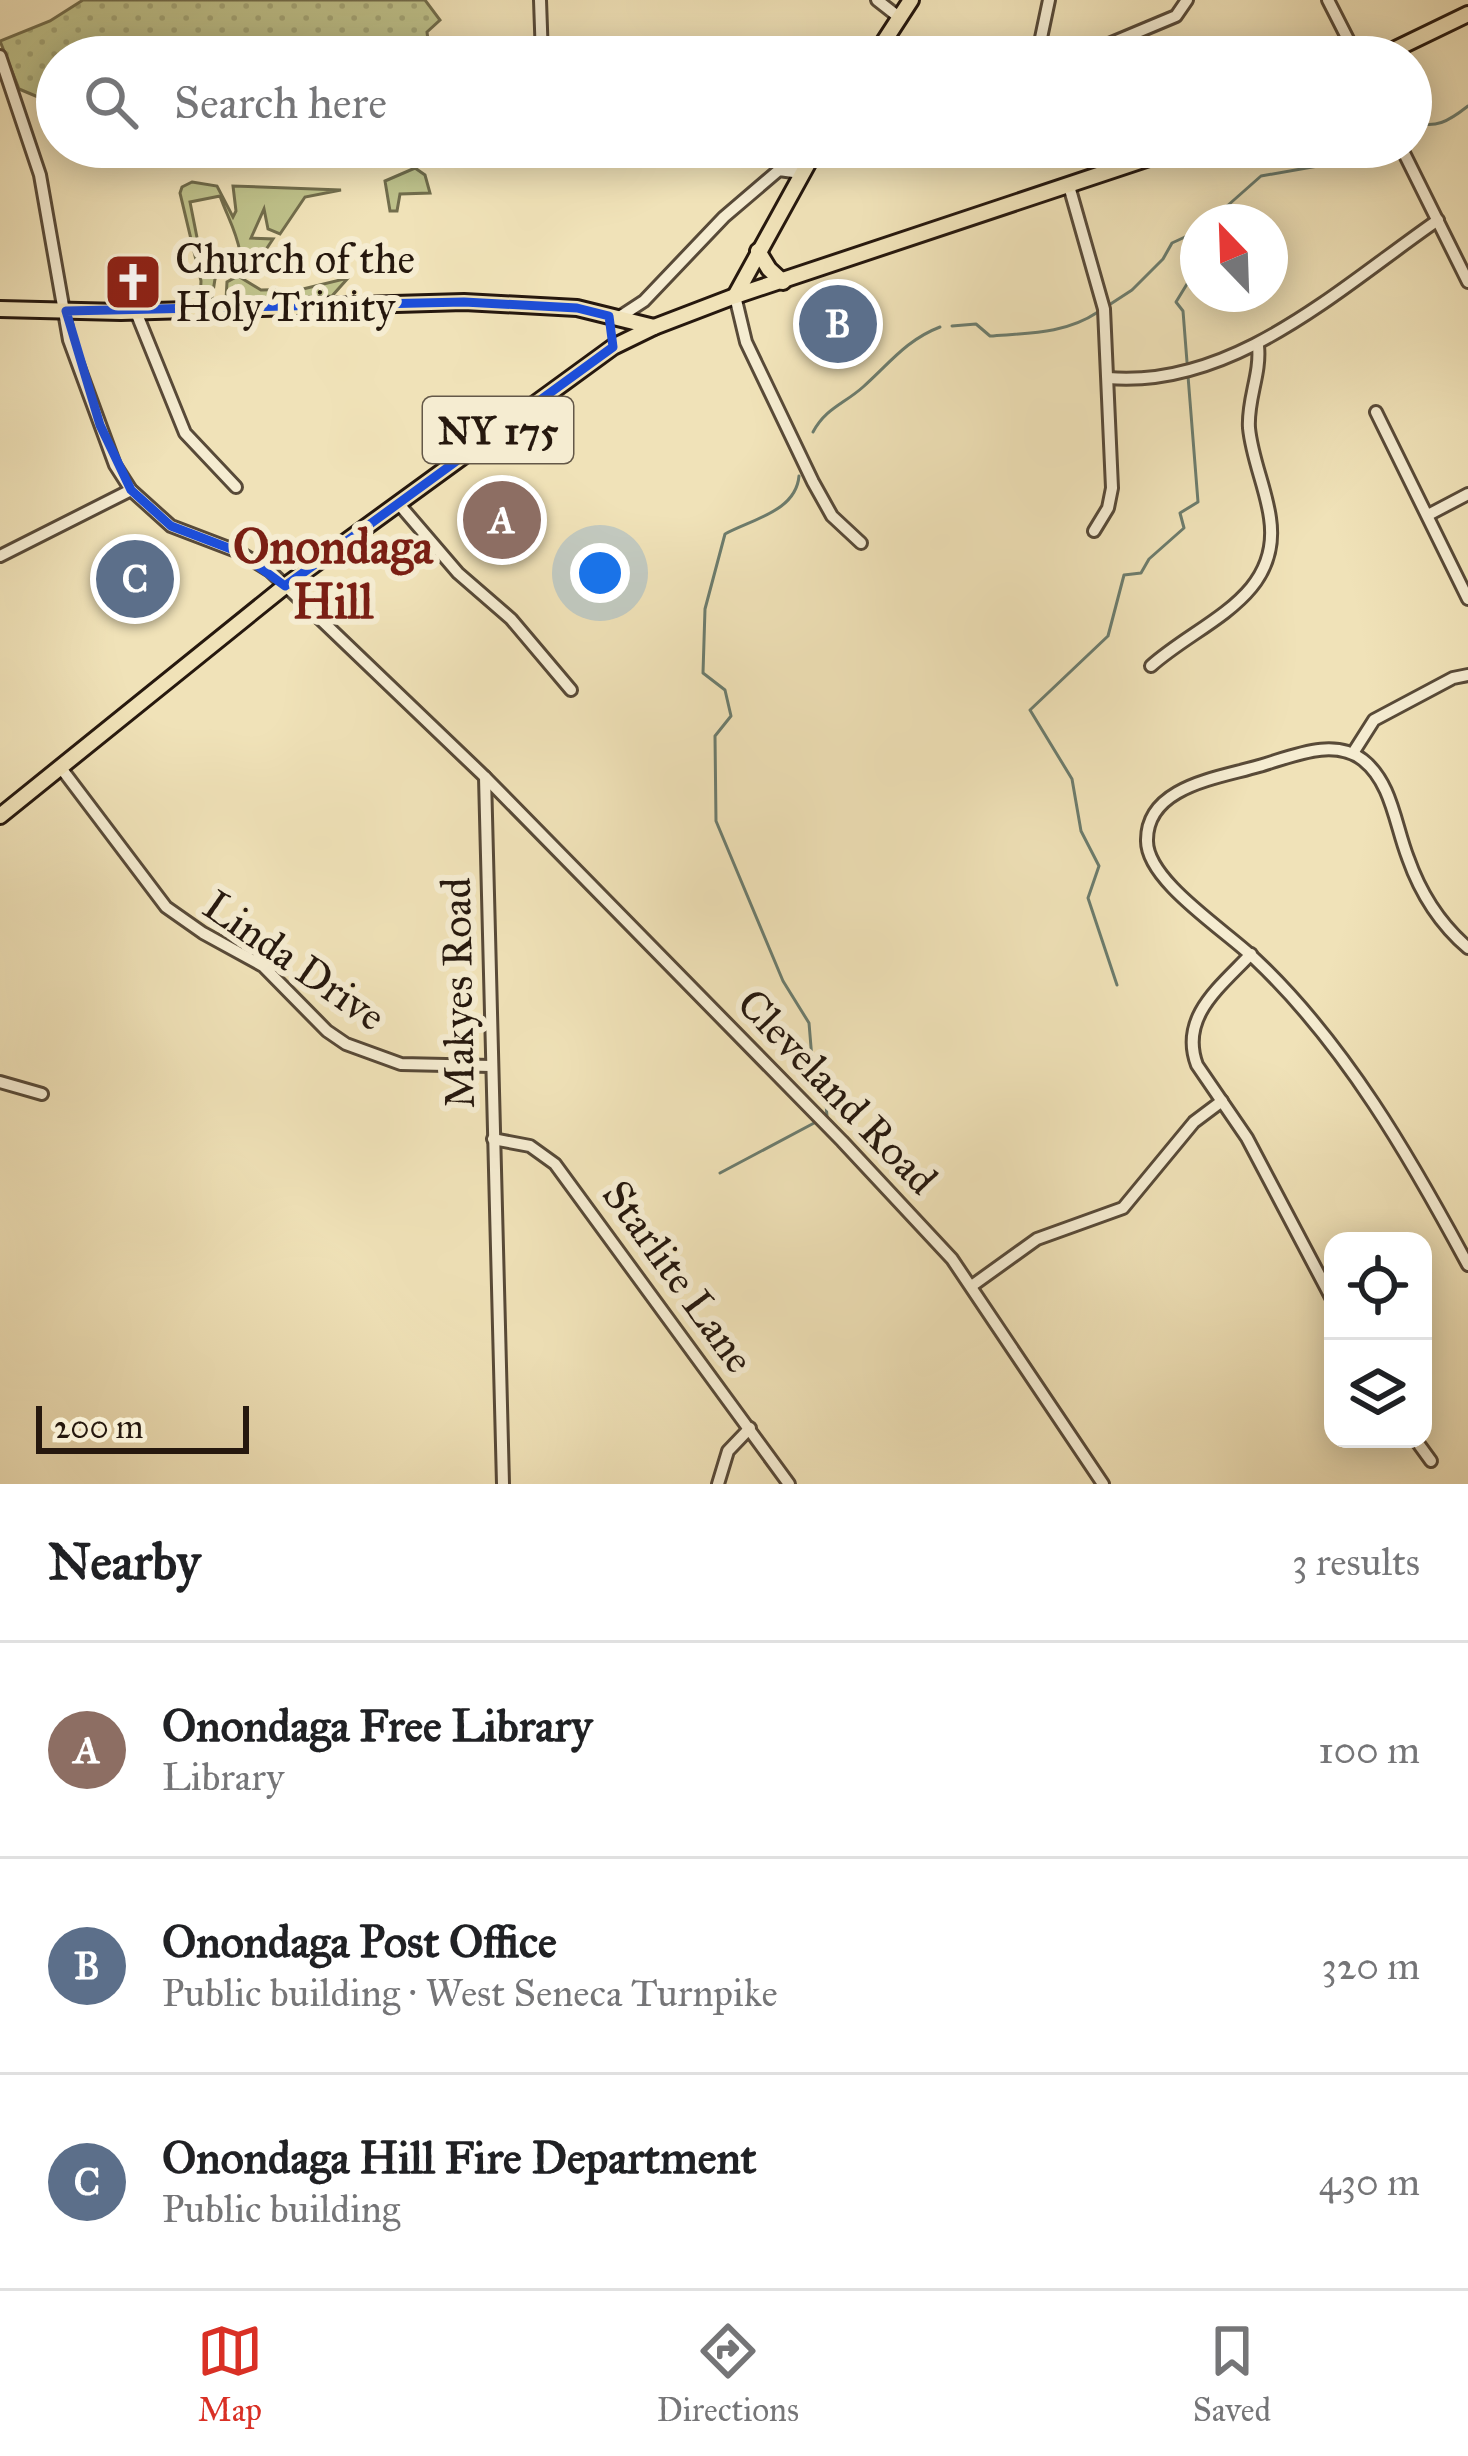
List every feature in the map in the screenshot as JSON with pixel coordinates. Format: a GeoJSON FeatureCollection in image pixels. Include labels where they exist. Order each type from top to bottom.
{"type":"FeatureCollection","features":[{"type":"Feature","properties":{"kind":"main road"},"geometry":{"type":"LineString","coordinates":[[888,36],[911,0]]}},
{"type":"Feature","properties":{"kind":"main road"},"geometry":{"type":"LineString","coordinates":[[1422,36],[1468,14]]}},
{"type":"Feature","properties":{"kind":"main road"},"geometry":{"type":"LineString","coordinates":[[735,296],[804,168]]}},
{"type":"Feature","properties":{"kind":"main road"},"geometry":{"type":"LineString","coordinates":[[0,309],[136,312],[422,302],[550,306],[654,327],[1121,168]]}},
{"type":"Feature","properties":{"kind":"main road"},"geometry":{"type":"LineString","coordinates":[[758,251],[783,282]]}},
{"type":"Feature","properties":{"kind":"main road"},"geometry":{"type":"LineString","coordinates":[[613,347],[614,317]]}},
{"type":"Feature","properties":{"kind":"main road","name":"NY 175"},"geometry":{"type":"LineString","coordinates":[[0,816],[285,586],[613,347],[654,327]]}},
{"type":"Feature","properties":{"kind":"street"},"geometry":{"type":"LineString","coordinates":[[540,0],[541,36]]}},
{"type":"Feature","properties":{"kind":"street"},"geometry":{"type":"LineString","coordinates":[[877,0],[900,18]]}},
{"type":"Feature","properties":{"kind":"street"},"geometry":{"type":"LineString","coordinates":[[1041,36],[1049,0]]}},
{"type":"Feature","properties":{"kind":"street"},"geometry":{"type":"LineString","coordinates":[[1128,36],[1176,16],[1187,0]]}},
{"type":"Feature","properties":{"kind":"street"},"geometry":{"type":"LineString","coordinates":[[1328,0],[1346,36]]}},
{"type":"Feature","properties":{"kind":"street"},"geometry":{"type":"LineString","coordinates":[[0,56],[36,163]]}},
{"type":"Feature","properties":{"kind":"street"},"geometry":{"type":"LineString","coordinates":[[38,168],[69,340],[115,465],[131,490],[171,526],[239,552],[270,571],[485,777]]}},
{"type":"Feature","properties":{"kind":"street"},"geometry":{"type":"LineString","coordinates":[[1412,168],[1468,281]]}},
{"type":"Feature","properties":{"kind":"street"},"geometry":{"type":"LineString","coordinates":[[614,317],[644,301],[724,217],[779,170],[801,173]]}},
{"type":"Feature","properties":{"kind":"street"},"geometry":{"type":"LineString","coordinates":[[1069,186],[1103,309],[1112,488],[1108,508],[1094,531]]}},
{"type":"Feature","properties":{"kind":"street"},"geometry":{"type":"LineString","coordinates":[[1108,378],[1153,376],[1258,346],[1438,220]]}},
{"type":"Feature","properties":{"kind":"street"},"geometry":{"type":"LineString","coordinates":[[1453,252],[1468,245]]}},
{"type":"Feature","properties":{"kind":"street"},"geometry":{"type":"LineString","coordinates":[[735,296],[746,342],[813,482],[832,516],[861,544]]}},
{"type":"Feature","properties":{"kind":"street"},"geometry":{"type":"LineString","coordinates":[[136,312],[185,434],[236,487]]}},
{"type":"Feature","properties":{"kind":"street"},"geometry":{"type":"LineString","coordinates":[[1150,666],[1244,598],[1266,569],[1271,520],[1250,431],[1258,346]]}},
{"type":"Feature","properties":{"kind":"street"},"geometry":{"type":"LineString","coordinates":[[1376,412],[1468,599]]}},
{"type":"Feature","properties":{"kind":"street"},"geometry":{"type":"LineString","coordinates":[[0,556],[131,490]]}},
{"type":"Feature","properties":{"kind":"street"},"geometry":{"type":"LineString","coordinates":[[1428,515],[1468,494]]}},
{"type":"Feature","properties":{"kind":"street"},"geometry":{"type":"LineString","coordinates":[[398,502],[458,573],[512,619],[571,690]]}},
{"type":"Feature","properties":{"kind":"street"},"geometry":{"type":"LineString","coordinates":[[1353,753],[1374,720],[1453,678],[1468,675]]}},
{"type":"Feature","properties":{"kind":"street"},"geometry":{"type":"LineString","coordinates":[[1468,948],[1422,891],[1382,781],[1353,753],[1334,749],[1301,754],[1192,785],[1171,796],[1149,825],[1147,847],[1161,878],[1251,954],[1294,998],[1417,1174],[1468,1265]]}},
{"type":"Feature","properties":{"kind":"street","name":"Linda Drive"},"geometry":{"type":"LineString","coordinates":[[61,768],[166,907],[203,934],[263,966],[327,1031],[387,1062],[491,1066]]}},
{"type":"Feature","properties":{"kind":"street","name":"Makyes Road"},"geometry":{"type":"LineString","coordinates":[[485,777],[503,1484]]}},
{"type":"Feature","properties":{"kind":"street","name":"Cleveland Road"},"geometry":{"type":"LineString","coordinates":[[485,777],[842,1141],[973,1285],[1103,1484]]}},
{"type":"Feature","properties":{"kind":"street"},"geometry":{"type":"LineString","coordinates":[[1251,954],[1201,1008],[1192,1028],[1191,1049],[1265,1169],[1324,1284]]}},
{"type":"Feature","properties":{"kind":"street"},"geometry":{"type":"LineString","coordinates":[[0,1082],[42,1094]]}},
{"type":"Feature","properties":{"kind":"street"},"geometry":{"type":"LineString","coordinates":[[973,1285],[1037,1239],[1123,1208],[1194,1122],[1222,1101]]}},
{"type":"Feature","properties":{"kind":"street","name":"Starlite Lane"},"geometry":{"type":"LineString","coordinates":[[493,1139],[530,1146],[555,1164],[789,1484]]}},
{"type":"Feature","properties":{"kind":"street"},"geometry":{"type":"LineString","coordinates":[[718,1484],[728,1450],[750,1428]]}},
{"type":"Feature","properties":{"kind":"street"},"geometry":{"type":"LineString","coordinates":[[1422,1448],[1431,1461]]}},
{"type":"Feature","properties":{"kind":"highlighted area"},"geometry":{"type":"Polygon","coordinates":[[[464,302],[577,308],[609,316],[613,347],[285,586],[239,552],[171,526],[131,490],[100,425],[66,311],[464,302]]]}},
{"type":"Feature","properties":{"kind":"green space"},"geometry":{"type":"Polygon","coordinates":[[[83,0],[425,0],[440,20],[427,36],[36,36],[36,96],[19,89],[0,41],[50,21],[83,0]]]}},
{"type":"Feature","properties":{"kind":"green space"},"geometry":{"type":"Polygon","coordinates":[[[415,168],[425,175],[430,193],[400,194],[397,211],[390,211],[385,181],[415,168]]]}},
{"type":"Feature","properties":{"kind":"green space"},"geometry":{"type":"Polygon","coordinates":[[[192,182],[217,186],[233,217],[233,186],[341,190],[305,197],[280,234],[268,229],[264,209],[251,238],[273,239],[265,251],[240,252],[220,196],[190,202],[203,268],[221,265],[224,269],[215,279],[212,298],[200,301],[201,281],[180,193],[192,182]]]}},
{"type":"Feature","properties":{"kind":"green space"},"geometry":{"type":"Polygon","coordinates":[[[238,276],[261,290],[303,289],[348,278],[332,296],[226,300],[227,282],[238,276]]]}},
{"type":"Feature","properties":{"kind":"waterway"},"geometry":{"type":"LineString","coordinates":[[1432,124],[1468,106]]}},
{"type":"Feature","properties":{"kind":"waterway"},"geometry":{"type":"LineString","coordinates":[[1229,204],[1261,176],[1307,168]]}},
{"type":"Feature","properties":{"kind":"waterway"},"geometry":{"type":"LineString","coordinates":[[1109,305],[1132,290],[1180,239]]}},
{"type":"Feature","properties":{"kind":"waterway"},"geometry":{"type":"LineString","coordinates":[[1180,295],[1176,302],[1180,307]]}},
{"type":"Feature","properties":{"kind":"waterway"},"geometry":{"type":"LineString","coordinates":[[952,326],[976,324],[990,336],[1033,333],[1073,325],[1098,312]]}},
{"type":"Feature","properties":{"kind":"waterway"},"geometry":{"type":"LineString","coordinates":[[1183,312],[1187,362]]}},
{"type":"Feature","properties":{"kind":"waterway"},"geometry":{"type":"LineString","coordinates":[[813,432],[908,346],[940,327]]}},
{"type":"Feature","properties":{"kind":"waterway"},"geometry":{"type":"LineString","coordinates":[[1117,985],[1088,898],[1099,866],[1081,831],[1072,779],[1030,710],[1108,636],[1124,575],[1141,573],[1149,559],[1184,528],[1180,513],[1198,502],[1188,376]]}},
{"type":"Feature","properties":{"kind":"waterway"},"geometry":{"type":"LineString","coordinates":[[799,476],[782,506],[725,534],[705,609],[703,673],[725,690],[731,716],[715,736],[716,821],[783,981],[809,1023],[812,1059],[825,1079]]}},
{"type":"Feature","properties":{"kind":"waterway"},"geometry":{"type":"LineString","coordinates":[[826,1103],[827,1117]]}},
{"type":"Feature","properties":{"kind":"waterway"},"geometry":{"type":"LineString","coordinates":[[720,1173],[816,1122]]}},
{"type":"Feature","properties":{"kind":"place","name":"Church of the Holy Trinity"},"geometry":{"type":"Point","coordinates":[133,282]}},
{"type":"Feature","properties":{"kind":"place","name":"Onondaga Post Office"},"geometry":{"type":"Point","coordinates":[838,324]}},
{"type":"Feature","properties":{"kind":"place","name":"Onondaga Free Library"},"geometry":{"type":"Point","coordinates":[502,520]}},
{"type":"Feature","properties":{"kind":"place","name":"Onondaga Hill Fire Department"},"geometry":{"type":"Point","coordinates":[135,579]}},
{"type":"Feature","properties":{"kind":"district","name":"Onondaga Hill"},"geometry":{"type":"Point","coordinates":[333,574]}}]}
